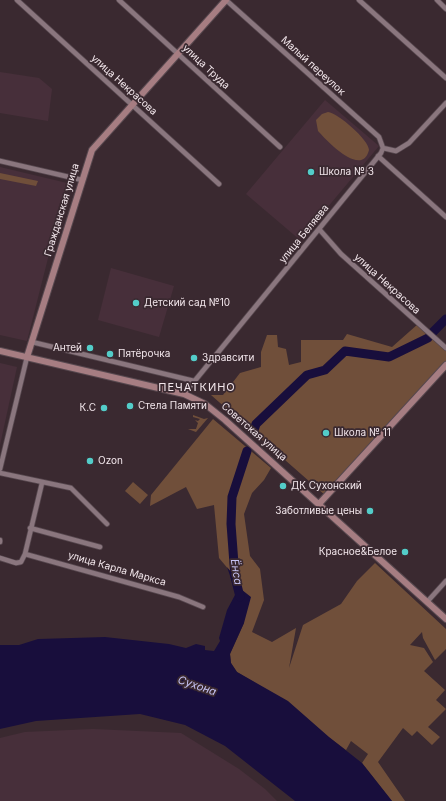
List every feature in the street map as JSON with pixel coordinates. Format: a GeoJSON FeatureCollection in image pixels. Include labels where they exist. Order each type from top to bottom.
{"type":"FeatureCollection","features":[{"type":"Feature","properties":{"kind":"street","name":"улица Некрасова"},"geometry":{"type":"LineString","coordinates":[[16,0],[219,184]]}},
{"type":"Feature","properties":{"kind":"street","name":"улица Труда"},"geometry":{"type":"LineString","coordinates":[[119,0],[280,147]]}},
{"type":"Feature","properties":{"kind":"street","name":"Гражданская улица"},"geometry":{"type":"LineString","coordinates":[[0,469],[21,378],[89,156],[96,144],[131,104],[226,0]]}},
{"type":"Feature","properties":{"kind":"street","name":"Малый переулок"},"geometry":{"type":"LineString","coordinates":[[226,0],[379,137],[383,148]]}},
{"type":"Feature","properties":{"kind":"street"},"geometry":{"type":"LineString","coordinates":[[359,0],[446,78]]}},
{"type":"Feature","properties":{"kind":"street"},"geometry":{"type":"LineString","coordinates":[[437,0],[446,8]]}},
{"type":"Feature","properties":{"kind":"street"},"geometry":{"type":"LineString","coordinates":[[383,148],[396,150],[406,145],[446,103]]}},
{"type":"Feature","properties":{"kind":"street","name":"улица Беляева"},"geometry":{"type":"LineString","coordinates":[[184,394],[383,148]]}},
{"type":"Feature","properties":{"kind":"street"},"geometry":{"type":"LineString","coordinates":[[378,156],[446,217]]}},
{"type":"Feature","properties":{"kind":"street"},"geometry":{"type":"LineString","coordinates":[[0,161],[82,180]]}},
{"type":"Feature","properties":{"kind":"street","name":"улица Некрасова"},"geometry":{"type":"LineString","coordinates":[[319,229],[341,254],[446,348]]}},
{"type":"Feature","properties":{"kind":"street"},"geometry":{"type":"LineString","coordinates":[[32,342],[194,381]]}},
{"type":"Feature","properties":{"kind":"street","name":"Советская улица"},"geometry":{"type":"LineString","coordinates":[[0,351],[184,394],[205,404],[218,413],[446,619]]}},
{"type":"Feature","properties":{"kind":"street"},"geometry":{"type":"LineString","coordinates":[[319,504],[446,365]]}},
{"type":"Feature","properties":{"kind":"street"},"geometry":{"type":"LineString","coordinates":[[0,473],[71,488],[107,524]]}},
{"type":"Feature","properties":{"kind":"street"},"geometry":{"type":"LineString","coordinates":[[0,558],[18,563],[26,554],[30,528],[42,483]]}},
{"type":"Feature","properties":{"kind":"street"},"geometry":{"type":"LineString","coordinates":[[30,528],[100,547]]}},
{"type":"Feature","properties":{"kind":"street","name":"улица Карла Маркса"},"geometry":{"type":"LineString","coordinates":[[26,554],[180,597],[203,607]]}},
{"type":"Feature","properties":{"kind":"street"},"geometry":{"type":"LineString","coordinates":[[427,602],[446,581]]}},
{"type":"Feature","properties":{"kind":"shaded area"},"geometry":{"type":"Polygon","coordinates":[[[0,72],[39,78],[52,89],[48,121],[0,113],[0,72]]]}},
{"type":"Feature","properties":{"kind":"shaded area","name":"Школа № 3"},"geometry":{"type":"Polygon","coordinates":[[[325,100],[379,146],[300,240],[246,194],[325,100]]]}},
{"type":"Feature","properties":{"kind":"shaded area"},"geometry":{"type":"Polygon","coordinates":[[[328,112],[339,117],[364,140],[369,150],[365,158],[359,160],[352,159],[344,155],[318,131],[316,120],[322,114],[328,112]]]}},
{"type":"Feature","properties":{"kind":"shaded area"},"geometry":{"type":"Polygon","coordinates":[[[0,167],[67,183],[27,341],[0,335],[0,167]]]}},
{"type":"Feature","properties":{"kind":"shaded area"},"geometry":{"type":"Polygon","coordinates":[[[0,173],[38,181],[36,186],[0,179],[0,173]]]}},
{"type":"Feature","properties":{"kind":"shaded area","name":"Детский сад №10"},"geometry":{"type":"Polygon","coordinates":[[[111,268],[174,286],[159,337],[98,320],[111,268]]]}},
{"type":"Feature","properties":{"kind":"shaded area"},"geometry":{"type":"Polygon","coordinates":[[[418,324],[446,348],[446,365],[326,496],[211,395],[223,395],[240,373],[261,367],[261,352],[267,335],[277,335],[278,347],[286,349],[289,365],[301,362],[301,340],[343,340],[347,334],[392,347],[418,324]]]}},
{"type":"Feature","properties":{"kind":"shaded area"},"geometry":{"type":"Polygon","coordinates":[[[0,363],[17,367],[0,445],[0,363]]]}},
{"type":"Feature","properties":{"kind":"shaded area"},"geometry":{"type":"Polygon","coordinates":[[[193,415],[204,419],[208,418],[196,432],[188,429],[196,429],[198,423],[195,420],[198,421],[200,419],[193,417],[193,415]]]}},
{"type":"Feature","properties":{"kind":"shaded area"},"geometry":{"type":"Polygon","coordinates":[[[213,419],[271,468],[264,480],[252,493],[244,514],[250,556],[260,569],[264,600],[252,632],[272,642],[296,628],[289,668],[303,625],[341,604],[357,581],[375,563],[446,629],[446,649],[435,660],[423,638],[422,632],[410,645],[424,648],[433,662],[424,671],[445,690],[436,700],[446,709],[428,727],[440,737],[432,745],[417,731],[412,736],[403,728],[378,762],[405,801],[392,801],[362,763],[368,754],[351,741],[346,750],[254,682],[237,672],[231,663],[230,654],[244,623],[235,577],[219,558],[214,505],[197,509],[186,487],[150,506],[151,495],[213,419]]]}},
{"type":"Feature","properties":{"kind":"shaded area"},"geometry":{"type":"Polygon","coordinates":[[[133,482],[148,495],[140,504],[125,491],[133,482]]]}},
{"type":"Feature","properties":{"kind":"shaded area"},"geometry":{"type":"Polygon","coordinates":[[[93,729],[181,733],[239,769],[265,789],[277,801],[0,801],[0,738],[25,732],[93,729]]]}},
{"type":"Feature","properties":{"kind":"water","name":"Сухона"},"geometry":{"type":"Polygon","coordinates":[[[227,567],[235,577],[237,586],[251,597],[244,623],[230,654],[231,663],[237,672],[288,701],[329,737],[362,763],[392,801],[295,801],[225,746],[185,725],[140,714],[36,721],[0,729],[0,645],[19,645],[38,639],[105,637],[169,644],[186,648],[196,644],[205,646],[205,650],[214,651],[220,641],[219,638],[227,610],[236,593],[227,567]]]}},
{"type":"Feature","properties":{"kind":"waterway","name":"Ёнса"},"geometry":{"type":"LineString","coordinates":[[433,332],[446,319]]}},
{"type":"Feature","properties":{"kind":"waterway","name":"Ёнса"},"geometry":{"type":"LineString","coordinates":[[254,430],[256,424],[307,375],[325,370],[345,351],[389,357],[428,338]]}},
{"type":"Feature","properties":{"kind":"waterway","name":"Ёнса"},"geometry":{"type":"LineString","coordinates":[[240,597],[235,577],[231,524],[232,497],[247,451]]}},
{"type":"Feature","properties":{"kind":"place","name":"Школа № 3"},"geometry":{"type":"Point","coordinates":[311,172]}},
{"type":"Feature","properties":{"kind":"place","name":"Детский сад №10"},"geometry":{"type":"Point","coordinates":[136,303]}},
{"type":"Feature","properties":{"kind":"place","name":"Антей"},"geometry":{"type":"Point","coordinates":[90,348]}},
{"type":"Feature","properties":{"kind":"place","name":"Пятёрочка"},"geometry":{"type":"Point","coordinates":[110,354]}},
{"type":"Feature","properties":{"kind":"place","name":"Здравсити"},"geometry":{"type":"Point","coordinates":[194,358]}},
{"type":"Feature","properties":{"kind":"place","name":"Стела Памяти"},"geometry":{"type":"Point","coordinates":[130,406]}},
{"type":"Feature","properties":{"kind":"place","name":"К.С"},"geometry":{"type":"Point","coordinates":[104,408]}},
{"type":"Feature","properties":{"kind":"place","name":"Школа № 11"},"geometry":{"type":"Point","coordinates":[326,433]}},
{"type":"Feature","properties":{"kind":"place","name":"Ozon"},"geometry":{"type":"Point","coordinates":[90,461]}},
{"type":"Feature","properties":{"kind":"place","name":"ДК Сухонский"},"geometry":{"type":"Point","coordinates":[283,486]}},
{"type":"Feature","properties":{"kind":"place","name":"Заботливые цены"},"geometry":{"type":"Point","coordinates":[370,511]}},
{"type":"Feature","properties":{"kind":"place","name":"Красное&Белое"},"geometry":{"type":"Point","coordinates":[405,552]}},
{"type":"Feature","properties":{"kind":"district","name":"ПЕЧАТКИНО"},"geometry":{"type":"Point","coordinates":[197,388]}}]}
